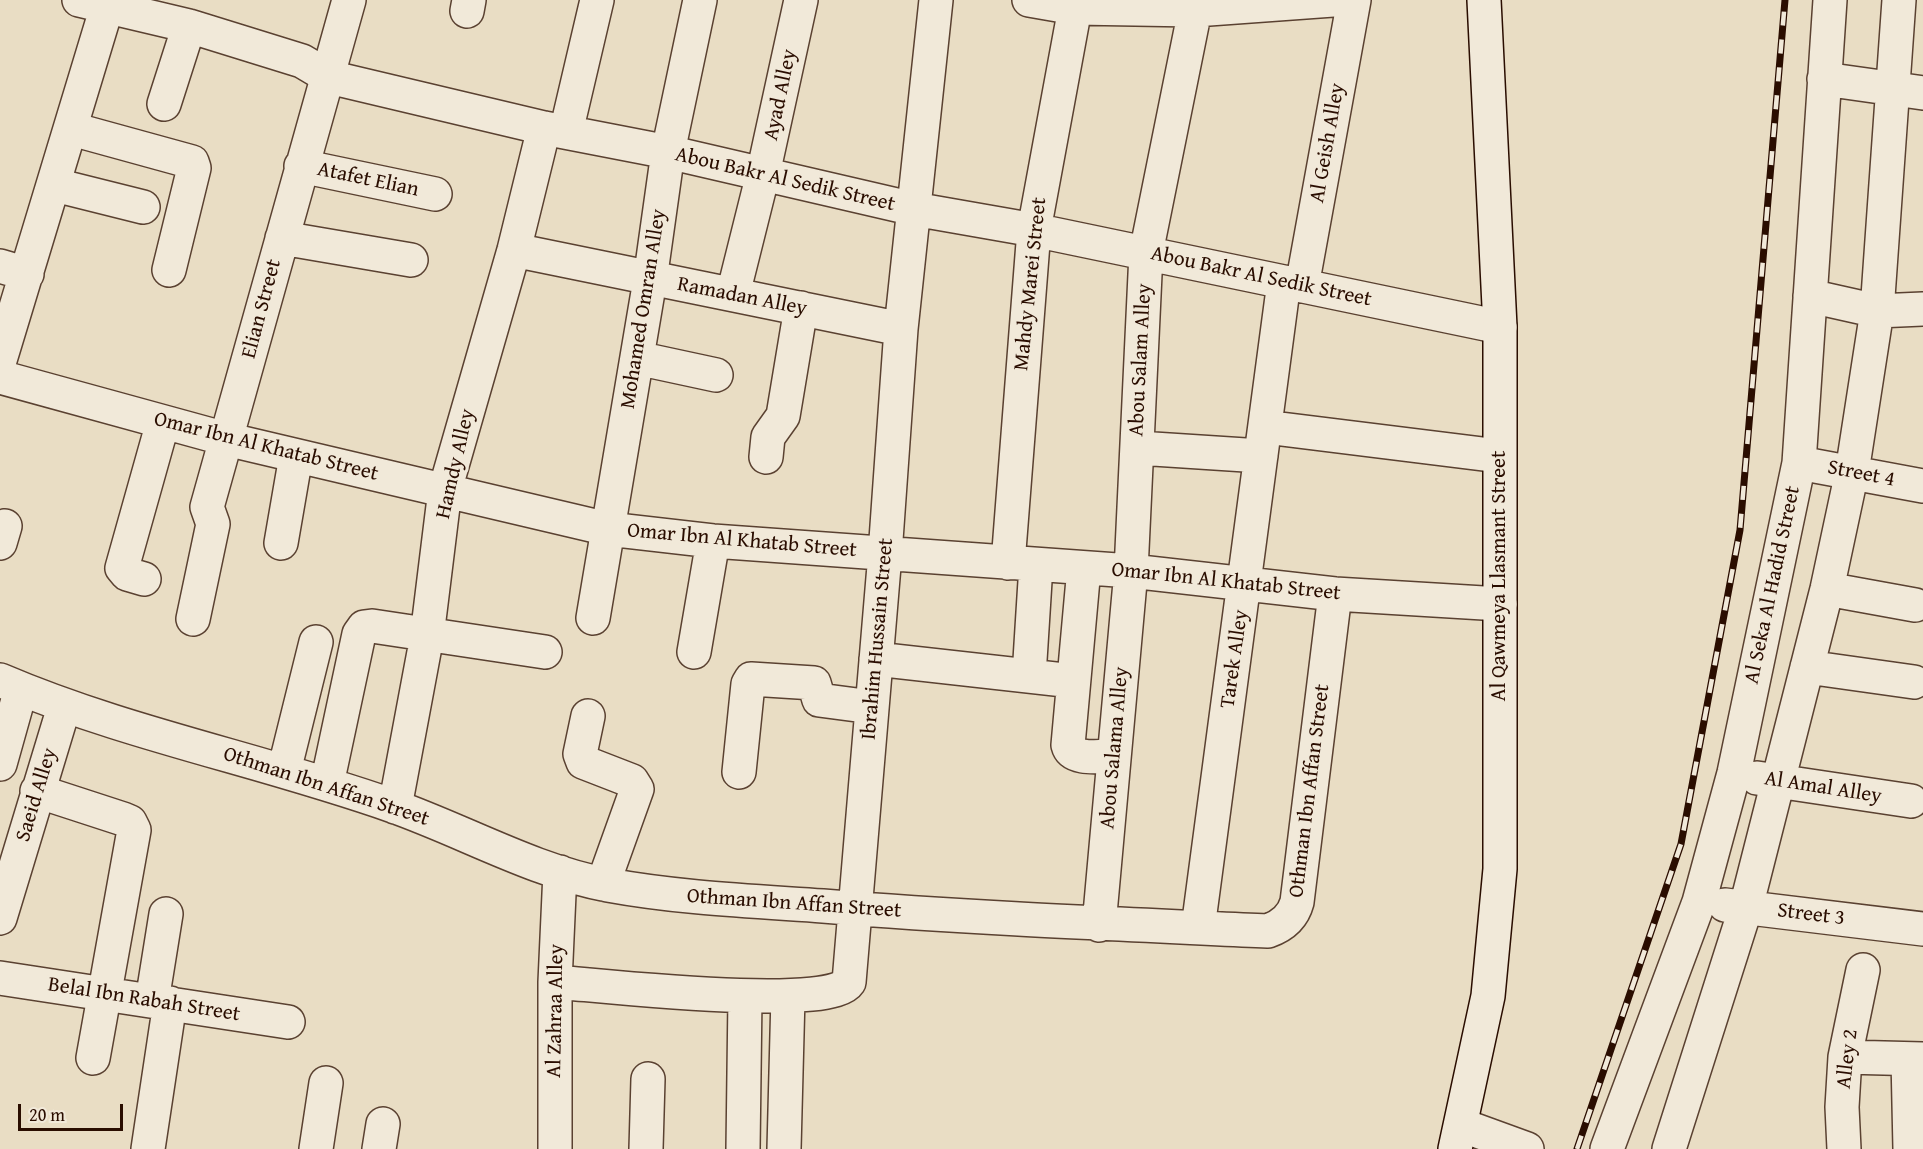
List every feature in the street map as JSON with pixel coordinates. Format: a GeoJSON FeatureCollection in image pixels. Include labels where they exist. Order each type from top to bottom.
{"type":"FeatureCollection","features":[{"type":"Feature","properties":{"kind":"street","name":"Elian Street"},"geometry":{"type":"LineString","coordinates":[[193,619],[213,524],[207,507],[301,166],[330,77],[349,0]]}},
{"type":"Feature","properties":{"kind":"street","name":"Hamdy Alley"},"geometry":{"type":"LineString","coordinates":[[395,807],[427,636],[445,490],[514,250],[597,0]]}},
{"type":"Feature","properties":{"kind":"street","name":"Mohamed Omran Alley"},"geometry":{"type":"LineString","coordinates":[[593,618],[650,280],[668,152],[700,0]]}},
{"type":"Feature","properties":{"kind":"street","name":"Ayad Alley"},"geometry":{"type":"LineString","coordinates":[[733,294],[764,174],[801,0]]}},
{"type":"Feature","properties":{"kind":"street","name":"Ibrahim Hussain Street"},"geometry":{"type":"LineString","coordinates":[[555,982],[745,997],[788,996],[840,990],[847,985],[885,554],[901,329],[936,0]]}},
{"type":"Feature","properties":{"kind":"street"},"geometry":{"type":"LineString","coordinates":[[1055,3],[1190,7],[1333,0]]}},
{"type":"Feature","properties":{"kind":"street","name":"Al Geish Alley"},"geometry":{"type":"LineString","coordinates":[[1293,284],[1354,0]]}},
{"type":"Feature","properties":{"kind":"street","name":"Al Qawmeya Llasmant Street"},"geometry":{"type":"LineString","coordinates":[[1458,1137],[1488,996],[1500,870],[1500,327],[1484,0]]}},
{"type":"Feature","properties":{"kind":"street","name":"Al Seka Al Hadid Street"},"geometry":{"type":"LineString","coordinates":[[1606,1149],[1699,902],[1734,773],[1799,463],[1830,0]]}},
{"type":"Feature","properties":{"kind":"street"},"geometry":{"type":"LineString","coordinates":[[1669,1149],[1746,907],[1827,589],[1852,472],[1907,92],[1899,0]]}},
{"type":"Feature","properties":{"kind":"street","name":"Abou Bakr Al Sedik Street"},"geometry":{"type":"LineString","coordinates":[[99,2],[189,26],[302,61],[330,77],[555,130],[668,152],[914,209],[1034,230],[1500,327]]}},
{"type":"Feature","properties":{"kind":"street"},"geometry":{"type":"LineString","coordinates":[[0,360],[14,270],[55,185],[72,129],[99,2]]}},
{"type":"Feature","properties":{"kind":"street","name":"Mahdy Marei Street"},"geometry":{"type":"LineString","coordinates":[[1029,676],[1022,564],[1034,230],[1055,3]]}},
{"type":"Feature","properties":{"kind":"street","name":"Abou Salam Alley"},"geometry":{"type":"LineString","coordinates":[[1131,571],[1146,253],[1190,7]]}},
{"type":"Feature","properties":{"kind":"street"},"geometry":{"type":"LineString","coordinates":[[164,104],[189,26]]}},
{"type":"Feature","properties":{"kind":"street"},"geometry":{"type":"LineString","coordinates":[[1824,79],[1907,92]]}},
{"type":"Feature","properties":{"kind":"street"},"geometry":{"type":"LineString","coordinates":[[72,129],[192,162],[194,168],[169,270]]}},
{"type":"Feature","properties":{"kind":"street","name":"Atafet Elian"},"geometry":{"type":"LineString","coordinates":[[301,166],[435,194]]}},
{"type":"Feature","properties":{"kind":"street"},"geometry":{"type":"LineString","coordinates":[[55,185],[143,207]]}},
{"type":"Feature","properties":{"kind":"street"},"geometry":{"type":"LineString","coordinates":[[282,238],[411,260]]}},
{"type":"Feature","properties":{"kind":"street","name":"Ramadan Alley"},"geometry":{"type":"LineString","coordinates":[[514,250],[650,280],[733,294],[901,329]]}},
{"type":"Feature","properties":{"kind":"street","name":"Tarek Alley"},"geometry":{"type":"LineString","coordinates":[[1198,928],[1263,442],[1293,284]]}},
{"type":"Feature","properties":{"kind":"street"},"geometry":{"type":"LineString","coordinates":[[1810,296],[1877,311],[1923,309]]}},
{"type":"Feature","properties":{"kind":"street"},"geometry":{"type":"LineString","coordinates":[[766,457],[768,437],[783,416],[801,308]]}},
{"type":"Feature","properties":{"kind":"street"},"geometry":{"type":"LineString","coordinates":[[637,358],[716,375]]}},
{"type":"Feature","properties":{"kind":"street","name":"Omar Ibn Al Khatab Street"},"geometry":{"type":"LineString","coordinates":[[0,376],[226,439],[608,529],[713,541],[1131,571],[1335,594],[1500,604]]}},
{"type":"Feature","properties":{"kind":"street"},"geometry":{"type":"LineString","coordinates":[[144,579],[127,574],[122,568],[163,422]]}},
{"type":"Feature","properties":{"kind":"street"},"geometry":{"type":"LineString","coordinates":[[1137,448],[1263,442],[1499,456]]}},
{"type":"Feature","properties":{"kind":"street"},"geometry":{"type":"LineString","coordinates":[[281,543],[296,456]]}},
{"type":"Feature","properties":{"kind":"street","name":"Street 4"},"geometry":{"type":"LineString","coordinates":[[1799,463],[1923,486]]}},
{"type":"Feature","properties":{"kind":"street"},"geometry":{"type":"LineString","coordinates":[[694,652],[713,541]]}},
{"type":"Feature","properties":{"kind":"street"},"geometry":{"type":"LineString","coordinates":[[1084,568],[1068,745],[1070,752],[1076,755],[1114,756]]}},
{"type":"Feature","properties":{"kind":"street","name":"Abou Salama Alley"},"geometry":{"type":"LineString","coordinates":[[1099,925],[1131,571]]}},
{"type":"Feature","properties":{"kind":"street"},"geometry":{"type":"LineString","coordinates":[[1827,589],[1915,605]]}},
{"type":"Feature","properties":{"kind":"street","name":"Othman Ibn Affan Street"},"geometry":{"type":"LineString","coordinates":[[10,685],[64,707],[327,784],[395,807],[560,872],[603,884],[650,892],[853,909],[1099,925],[1268,931],[1279,927],[1295,910],[1335,594]]}},
{"type":"Feature","properties":{"kind":"street"},"geometry":{"type":"LineString","coordinates":[[327,784],[361,630],[372,626],[545,652]]}},
{"type":"Feature","properties":{"kind":"street"},"geometry":{"type":"LineString","coordinates":[[284,771],[316,642]]}},
{"type":"Feature","properties":{"kind":"street"},"geometry":{"type":"LineString","coordinates":[[876,659],[1073,681]]}},
{"type":"Feature","properties":{"kind":"street"},"geometry":{"type":"LineString","coordinates":[[1807,667],[1914,682]]}},
{"type":"Feature","properties":{"kind":"street"},"geometry":{"type":"LineString","coordinates":[[739,772],[748,684],[751,679],[814,683],[819,700],[872,707]]}},
{"type":"Feature","properties":{"kind":"street"},"geometry":{"type":"LineString","coordinates":[[0,764],[10,685]]}},
{"type":"Feature","properties":{"kind":"street","name":"Saeid Alley"},"geometry":{"type":"LineString","coordinates":[[0,918],[64,707]]}},
{"type":"Feature","properties":{"kind":"street"},"geometry":{"type":"LineString","coordinates":[[588,716],[580,754],[583,762],[632,781],[637,789],[603,884]]}},
{"type":"Feature","properties":{"kind":"street","name":"Al Amal Alley"},"geometry":{"type":"LineString","coordinates":[[1734,773],[1778,782],[1911,801]]}},
{"type":"Feature","properties":{"kind":"street"},"geometry":{"type":"LineString","coordinates":[[37,791],[123,819],[129,822],[134,830],[93,1058]]}},
{"type":"Feature","properties":{"kind":"street","name":"Al Zahraa Alley"},"geometry":{"type":"LineString","coordinates":[[555,1149],[555,982],[560,872]]}},
{"type":"Feature","properties":{"kind":"street","name":"Street 3"},"geometry":{"type":"LineString","coordinates":[[1699,902],[1923,929]]}},
{"type":"Feature","properties":{"kind":"street"},"geometry":{"type":"LineString","coordinates":[[148,1149],[166,914]]}},
{"type":"Feature","properties":{"kind":"street","name":"Alley 2"},"geometry":{"type":"LineString","coordinates":[[1844,1149],[1842,1107],[1845,1057],[1863,970]]}},
{"type":"Feature","properties":{"kind":"street","name":"Belal Ibn Rabah Street"},"geometry":{"type":"LineString","coordinates":[[0,978],[288,1022]]}},
{"type":"Feature","properties":{"kind":"street"},"geometry":{"type":"LineString","coordinates":[[784,1149],[788,996]]}},
{"type":"Feature","properties":{"kind":"street"},"geometry":{"type":"LineString","coordinates":[[743,1149],[745,997]]}},
{"type":"Feature","properties":{"kind":"street"},"geometry":{"type":"LineString","coordinates":[[1845,1057],[1916,1059],[1910,1149]]}},
{"type":"Feature","properties":{"kind":"street"},"geometry":{"type":"LineString","coordinates":[[645,1149],[648,1079]]}},
{"type":"Feature","properties":{"kind":"street"},"geometry":{"type":"LineString","coordinates":[[316,1149],[326,1083]]}},
{"type":"Feature","properties":{"kind":"street"},"geometry":{"type":"LineString","coordinates":[[1458,1137],[1527,1149]]}},
{"type":"Feature","properties":{"kind":"railway"},"geometry":{"type":"LineString","coordinates":[[1577,1149],[1681,844],[1740,530],[1785,0]]}}]}
